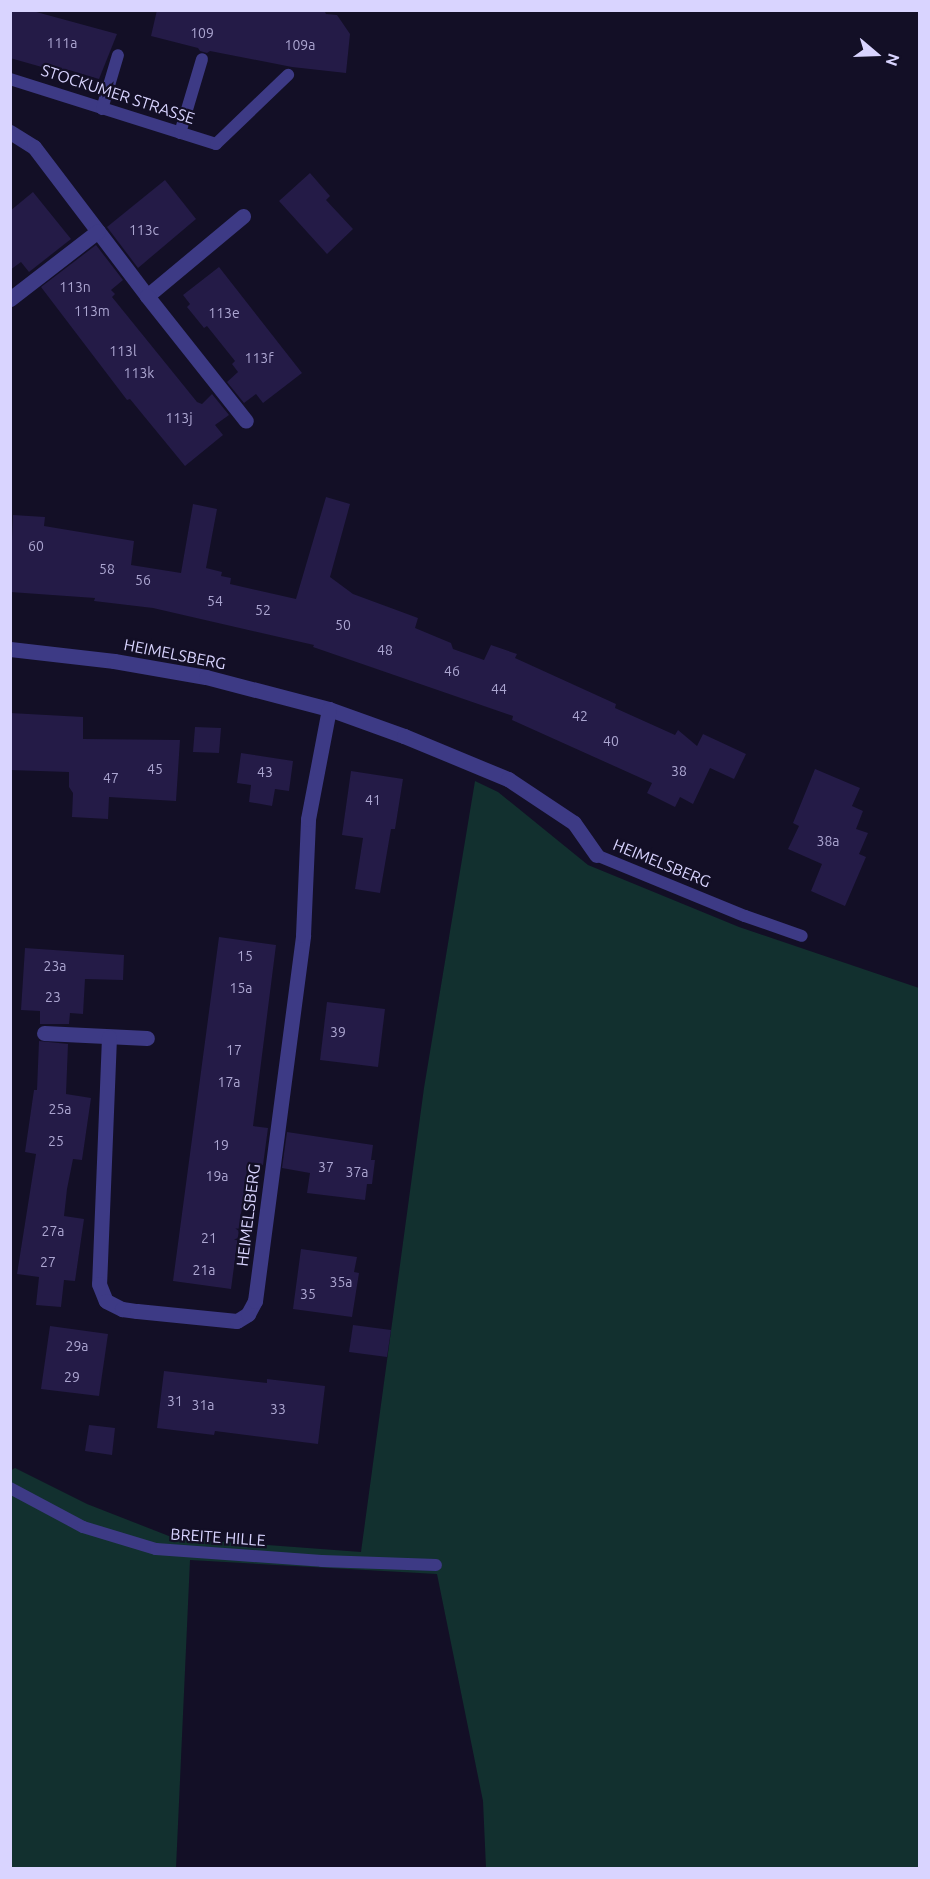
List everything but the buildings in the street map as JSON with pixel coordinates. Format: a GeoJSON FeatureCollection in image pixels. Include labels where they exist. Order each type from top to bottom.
{"type":"FeatureCollection","features":[{"type":"Feature","properties":{"kind":"street"},"geometry":{"type":"LineString","coordinates":[[10,132],[34,147],[246,422]]}},
{"type":"Feature","properties":{"kind":"street"},"geometry":{"type":"LineString","coordinates":[[147,296],[243,216]]}},
{"type":"Feature","properties":{"kind":"street"},"geometry":{"type":"LineString","coordinates":[[10,299],[98,231]]}},
{"type":"Feature","properties":{"kind":"street","name":"HEIMELSBERG"},"geometry":{"type":"LineString","coordinates":[[10,649],[114,661],[206,677],[329,710],[404,736],[508,779],[574,823],[596,855]]}},
{"type":"Feature","properties":{"kind":"street","name":"HEIMELSBERG"},"geometry":{"type":"LineString","coordinates":[[109,1037],[99,1284],[106,1301],[122,1309],[181,1317],[232,1322],[243,1318],[255,1301],[303,935],[308,819],[329,710]]}},
{"type":"Feature","properties":{"kind":"street"},"geometry":{"type":"LineString","coordinates":[[44,1034],[147,1038]]}},
{"type":"Feature","properties":{"kind":"lane"},"geometry":{"type":"LineString","coordinates":[[102,109],[118,55]]}},
{"type":"Feature","properties":{"kind":"lane"},"geometry":{"type":"LineString","coordinates":[[180,133],[202,59]]}},
{"type":"Feature","properties":{"kind":"lane","name":"STOCKUMER STRASSE"},"geometry":{"type":"LineString","coordinates":[[10,79],[216,144],[288,75]]}},
{"type":"Feature","properties":{"kind":"lane","name":"HEIMELSBERG"},"geometry":{"type":"LineString","coordinates":[[596,855],[745,916],[802,936]]}},
{"type":"Feature","properties":{"kind":"lane","name":"BREITE HILLE"},"geometry":{"type":"LineString","coordinates":[[10,1488],[83,1527],[156,1549],[322,1561],[436,1565]]}},
{"type":"Feature","properties":{"kind":"green space"},"geometry":{"type":"Polygon","coordinates":[[[475,781],[498,792],[588,865],[739,927],[919,988],[919,1868],[486,1868],[483,1801],[437,1574],[190,1560],[176,1868],[11,1868],[10,1471],[15,1468],[87,1504],[174,1538],[361,1552],[424,1088],[475,781]]]}}]}
